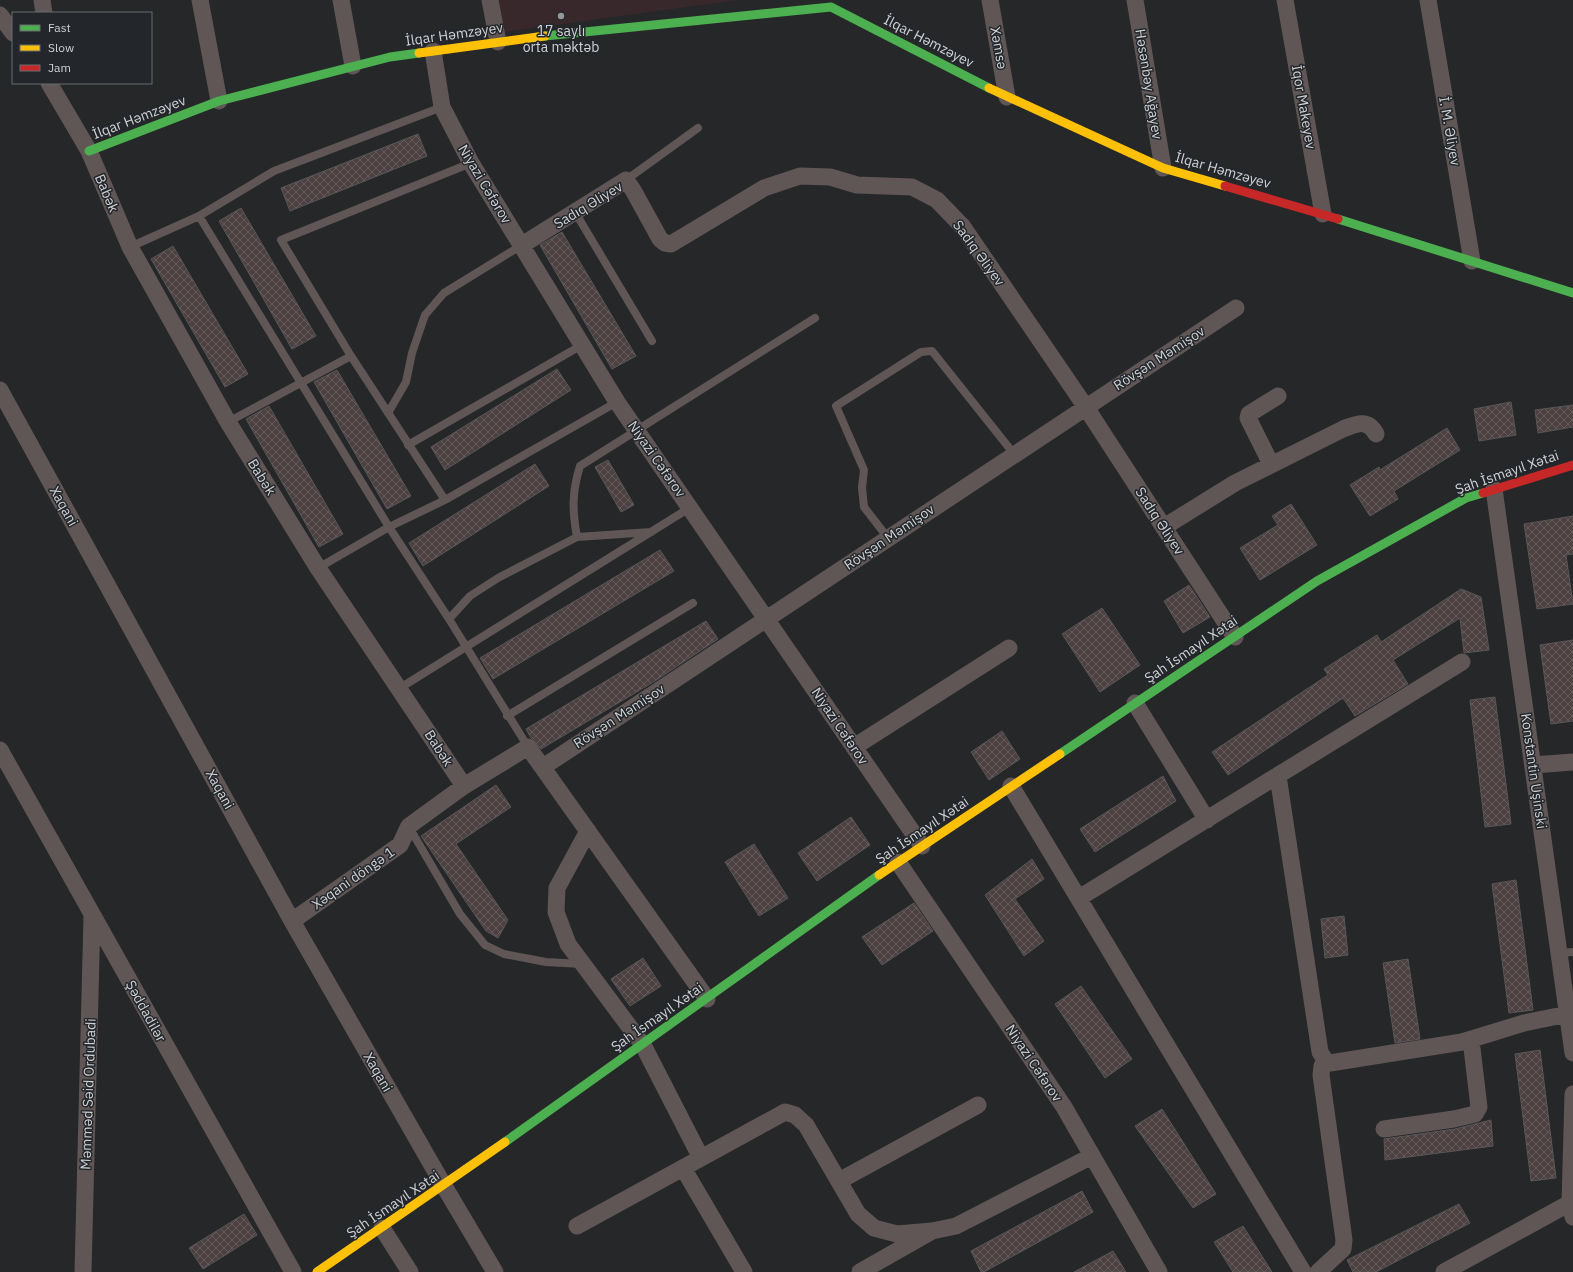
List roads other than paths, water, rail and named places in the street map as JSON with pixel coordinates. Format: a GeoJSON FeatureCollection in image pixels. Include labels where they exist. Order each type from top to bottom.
{"type":"FeatureCollection","features":[{"type":"Feature","properties":{"kind":"street"},"geometry":{"type":"LineString","coordinates":[[42,0],[44,12]]}},
{"type":"Feature","properties":{"kind":"street"},"geometry":{"type":"LineString","coordinates":[[200,0],[219,101]]}},
{"type":"Feature","properties":{"kind":"street"},"geometry":{"type":"LineString","coordinates":[[341,0],[353,66]]}},
{"type":"Feature","properties":{"kind":"street"},"geometry":{"type":"LineString","coordinates":[[490,0],[498,42]]}},
{"type":"Feature","properties":{"kind":"street","name":"Xəmsə"},"geometry":{"type":"LineString","coordinates":[[990,0],[1007,97]]}},
{"type":"Feature","properties":{"kind":"street","name":"Həsənbəy Ağayev"},"geometry":{"type":"LineString","coordinates":[[1135,0],[1163,168]]}},
{"type":"Feature","properties":{"kind":"street","name":"İqor Makeyev"},"geometry":{"type":"LineString","coordinates":[[1285,0],[1323,214]]}},
{"type":"Feature","properties":{"kind":"street","name":"İ. M. Əliyev"},"geometry":{"type":"LineString","coordinates":[[1428,0],[1472,261]]}},
{"type":"Feature","properties":{"kind":"street","name":"İlqar Həmzəyev"},"geometry":{"type":"LineString","coordinates":[[89,151],[219,101],[390,57],[498,42],[830,4],[1007,97],[1163,168],[1323,214],[1573,293]]}},
{"type":"Feature","properties":{"kind":"street"},"geometry":{"type":"LineString","coordinates":[[0,15],[12,32]]}},
{"type":"Feature","properties":{"kind":"street","name":"Niyazi Cəfərov"},"geometry":{"type":"LineString","coordinates":[[433,51],[442,107],[471,163],[617,402],[691,507],[766,620],[922,846]]}},
{"type":"Feature","properties":{"kind":"street","name":"Babək"},"geometry":{"type":"LineString","coordinates":[[53,86],[89,151],[130,247],[228,422],[318,568],[400,688],[464,786]]}},
{"type":"Feature","properties":{"kind":"street","name":"Sadıq Əliyev"},"geometry":{"type":"LineString","coordinates":[[522,245],[626,180],[660,239],[665,243],[671,244],[764,188],[800,176],[830,177],[857,185],[912,187],[937,200],[963,227],[1085,406],[1235,637]]}},
{"type":"Feature","properties":{"kind":"street","name":"Rövşən Məmişov"},"geometry":{"type":"LineString","coordinates":[[543,767],[766,620],[1085,406],[1236,308]]}},
{"type":"Feature","properties":{"kind":"street","name":"Xaqani"},"geometry":{"type":"LineString","coordinates":[[1,394],[292,921],[495,1272]]}},
{"type":"Feature","properties":{"kind":"street"},"geometry":{"type":"LineString","coordinates":[[1271,464],[1248,418],[1249,414],[1278,396]]}},
{"type":"Feature","properties":{"kind":"street"},"geometry":{"type":"LineString","coordinates":[[1164,527],[1235,483],[1271,464],[1359,423],[1367,424],[1372,427],[1376,434]]}},
{"type":"Feature","properties":{"kind":"street","name":"Şah İsmayıl Xətai"},"geometry":{"type":"LineString","coordinates":[[317,1272],[444,1186],[898,862],[1317,581],[1466,498],[1573,465]]}},
{"type":"Feature","properties":{"kind":"street","name":"Konstantin Uşinski"},"geometry":{"type":"LineString","coordinates":[[1494,489],[1533,765],[1566,953],[1568,1014],[1573,1053]]}},
{"type":"Feature","properties":{"kind":"street"},"geometry":{"type":"LineString","coordinates":[[854,747],[1009,648]]}},
{"type":"Feature","properties":{"kind":"street"},"geometry":{"type":"LineString","coordinates":[[1078,898],[1462,662]]}},
{"type":"Feature","properties":{"kind":"street"},"geometry":{"type":"LineString","coordinates":[[1135,703],[1207,820]]}},
{"type":"Feature","properties":{"kind":"street"},"geometry":{"type":"LineString","coordinates":[[528,747],[707,999]]}},
{"type":"Feature","properties":{"kind":"street","name":"Xəqani döngə 1"},"geometry":{"type":"LineString","coordinates":[[292,921],[400,845],[409,826],[464,786],[528,747]]}},
{"type":"Feature","properties":{"kind":"street","name":"Şəddadilər"},"geometry":{"type":"LineString","coordinates":[[0,750],[293,1272]]}},
{"type":"Feature","properties":{"kind":"street"},"geometry":{"type":"LineString","coordinates":[[1533,765],[1573,762]]}},
{"type":"Feature","properties":{"kind":"street"},"geometry":{"type":"LineString","coordinates":[[1278,776],[1320,1052],[1325,1060],[1330,1063],[1471,1040],[1524,1023],[1568,1014]]}},
{"type":"Feature","properties":{"kind":"street"},"geometry":{"type":"LineString","coordinates":[[1011,786],[1303,1272]]}},
{"type":"Feature","properties":{"kind":"street"},"geometry":{"type":"LineString","coordinates":[[588,831],[557,888],[556,912],[568,944],[643,1045],[701,1158]]}},
{"type":"Feature","properties":{"kind":"street","name":"Niyazi Cəfərov"},"geometry":{"type":"LineString","coordinates":[[898,862],[1064,1107],[1159,1272]]}},
{"type":"Feature","properties":{"kind":"street","name":"Məmməd Səid Ordubadi"},"geometry":{"type":"LineString","coordinates":[[83,1272],[92,915]]}},
{"type":"Feature","properties":{"kind":"street"},"geometry":{"type":"LineString","coordinates":[[1384,1129],[1454,1119],[1475,1114],[1478,1107],[1471,1040]]}},
{"type":"Feature","properties":{"kind":"street"},"geometry":{"type":"LineString","coordinates":[[1318,1272],[1343,1249],[1344,1240],[1321,1075],[1325,1060]]}},
{"type":"Feature","properties":{"kind":"street"},"geometry":{"type":"LineString","coordinates":[[1444,1272],[1571,1210],[1573,1094]]}},
{"type":"Feature","properties":{"kind":"street"},"geometry":{"type":"LineString","coordinates":[[839,1181],[978,1105]]}},
{"type":"Feature","properties":{"kind":"street"},"geometry":{"type":"LineString","coordinates":[[577,1226],[785,1112],[795,1115],[806,1125],[858,1214],[874,1228],[897,1234],[932,1231],[956,1226],[1092,1156]]}},
{"type":"Feature","properties":{"kind":"street"},"geometry":{"type":"LineString","coordinates":[[683,1168],[744,1272]]}},
{"type":"Feature","properties":{"kind":"street"},"geometry":{"type":"LineString","coordinates":[[382,1228],[410,1272]]}},
{"type":"Feature","properties":{"kind":"street"},"geometry":{"type":"LineString","coordinates":[[860,1272],[932,1231]]}},
{"type":"Feature","properties":{"kind":"lane"},"geometry":{"type":"LineString","coordinates":[[130,247],[199,216],[274,171],[442,107]]}},
{"type":"Feature","properties":{"kind":"lane"},"geometry":{"type":"LineString","coordinates":[[626,180],[698,128]]}},
{"type":"Feature","properties":{"kind":"lane"},"geometry":{"type":"LineString","coordinates":[[445,500],[351,356],[281,240],[471,163]]}},
{"type":"Feature","properties":{"kind":"lane"},"geometry":{"type":"LineString","coordinates":[[575,212],[652,341]]}},
{"type":"Feature","properties":{"kind":"lane"},"geometry":{"type":"LineString","coordinates":[[199,216],[389,527],[449,619],[507,716],[528,747]]}},
{"type":"Feature","properties":{"kind":"lane"},"geometry":{"type":"LineString","coordinates":[[388,413],[406,382],[412,353],[425,315],[444,294],[522,245]]}},
{"type":"Feature","properties":{"kind":"lane"},"geometry":{"type":"LineString","coordinates":[[577,537],[573,513],[574,486],[580,466],[815,318]]}},
{"type":"Feature","properties":{"kind":"lane"},"geometry":{"type":"LineString","coordinates":[[408,445],[582,345]]}},
{"type":"Feature","properties":{"kind":"lane"},"geometry":{"type":"LineString","coordinates":[[888,538],[864,507],[862,488],[864,470],[836,406],[921,352],[932,351],[1014,454]]}},
{"type":"Feature","properties":{"kind":"lane"},"geometry":{"type":"LineString","coordinates":[[228,422],[351,356]]}},
{"type":"Feature","properties":{"kind":"lane"},"geometry":{"type":"LineString","coordinates":[[318,568],[389,527],[445,500],[617,402]]}},
{"type":"Feature","properties":{"kind":"lane"},"geometry":{"type":"LineString","coordinates":[[400,688],[691,507]]}},
{"type":"Feature","properties":{"kind":"lane"},"geometry":{"type":"LineString","coordinates":[[449,619],[470,596],[498,578],[577,537],[652,532]]}},
{"type":"Feature","properties":{"kind":"lane"},"geometry":{"type":"LineString","coordinates":[[507,716],[693,603]]}},
{"type":"Feature","properties":{"kind":"lane"},"geometry":{"type":"LineString","coordinates":[[409,826],[460,914],[485,945],[504,954],[546,962],[582,964]]}},
{"type":"Feature","properties":{"kind":"place","name":"17 saylı orta məktəb"},"geometry":{"type":"Point","coordinates":[561,16]}}]}
